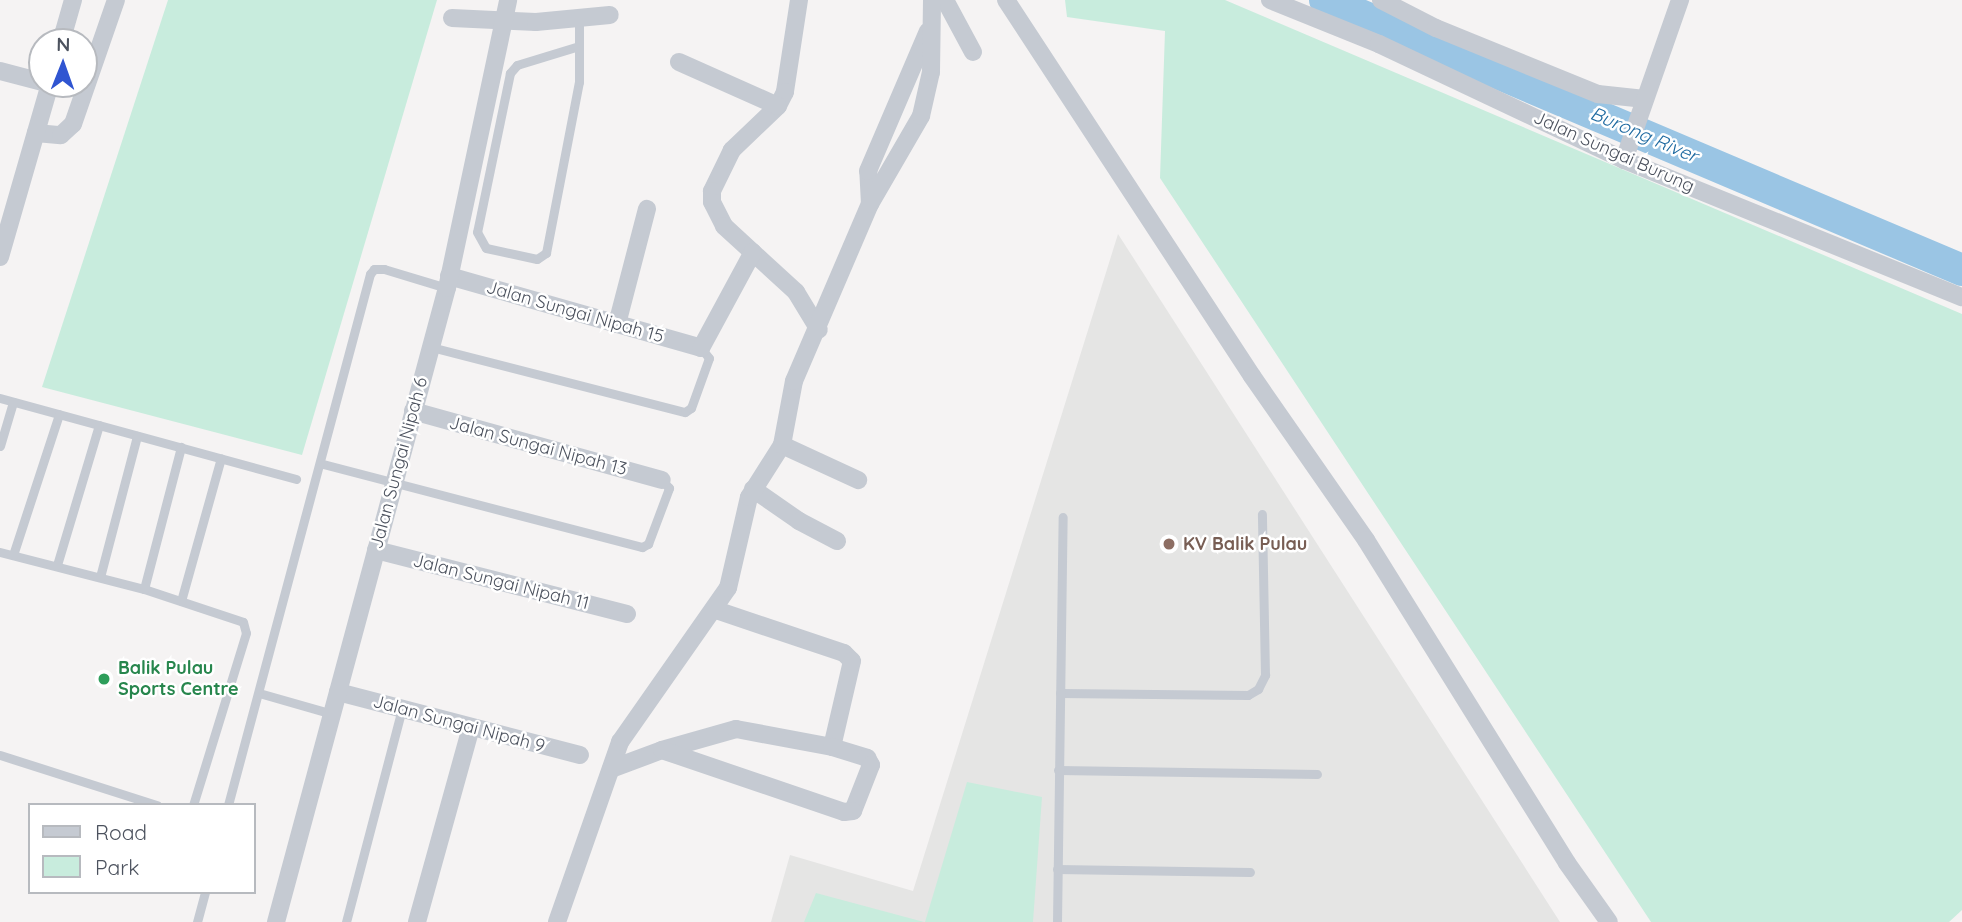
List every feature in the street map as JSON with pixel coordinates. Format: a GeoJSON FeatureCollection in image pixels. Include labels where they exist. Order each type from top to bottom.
{"type":"FeatureCollection","features":[{"type":"Feature","properties":{"kind":"street"},"geometry":{"type":"LineString","coordinates":[[65,28],[73,0]]}},
{"type":"Feature","properties":{"kind":"street"},"geometry":{"type":"LineString","coordinates":[[36,133],[61,135],[73,124],[116,0]]}},
{"type":"Feature","properties":{"kind":"street","name":"Jalan Sungai Nipah 6"},"geometry":{"type":"LineString","coordinates":[[276,922],[448,282],[509,0]]}},
{"type":"Feature","properties":{"kind":"street"},"geometry":{"type":"LineString","coordinates":[[799,0],[790,72],[778,106],[743,135],[712,191],[724,226],[796,292],[819,330]]}},
{"type":"Feature","properties":{"kind":"street"},"geometry":{"type":"LineString","coordinates":[[557,922],[620,742],[716,610],[735,572],[741,521],[753,489],[782,445],[794,381],[819,330],[870,204],[921,116],[931,72],[929,30],[932,0]]}},
{"type":"Feature","properties":{"kind":"street"},"geometry":{"type":"LineString","coordinates":[[945,0],[973,52]]}},
{"type":"Feature","properties":{"kind":"street"},"geometry":{"type":"LineString","coordinates":[[1006,0],[1252,376],[1366,540],[1609,922]]}},
{"type":"Feature","properties":{"kind":"street","name":"Jalan Sungai Burung"},"geometry":{"type":"LineString","coordinates":[[1270,0],[1379,44],[1962,297]]}},
{"type":"Feature","properties":{"kind":"street"},"geometry":{"type":"LineString","coordinates":[[1381,0],[1436,28],[1598,94],[1643,107]]}},
{"type":"Feature","properties":{"kind":"street"},"geometry":{"type":"LineString","coordinates":[[1626,153],[1680,0]]}},
{"type":"Feature","properties":{"kind":"street"},"geometry":{"type":"LineString","coordinates":[[452,19],[579,19],[610,15]]}},
{"type":"Feature","properties":{"kind":"street"},"geometry":{"type":"LineString","coordinates":[[870,204],[868,172],[929,30]]}},
{"type":"Feature","properties":{"kind":"street"},"geometry":{"type":"LineString","coordinates":[[679,62],[778,106]]}},
{"type":"Feature","properties":{"kind":"street"},"geometry":{"type":"LineString","coordinates":[[0,71],[28,78]]}},
{"type":"Feature","properties":{"kind":"street"},"geometry":{"type":"LineString","coordinates":[[0,257],[46,98]]}},
{"type":"Feature","properties":{"kind":"street"},"geometry":{"type":"LineString","coordinates":[[617,324],[647,209]]}},
{"type":"Feature","properties":{"kind":"street"},"geometry":{"type":"LineString","coordinates":[[701,348],[753,252]]}},
{"type":"Feature","properties":{"kind":"street","name":"Jalan Sungai Nipah 15"},"geometry":{"type":"LineString","coordinates":[[448,282],[701,348]]}},
{"type":"Feature","properties":{"kind":"street","name":"Jalan Sungai Nipah 13"},"geometry":{"type":"LineString","coordinates":[[413,411],[662,480]]}},
{"type":"Feature","properties":{"kind":"street"},"geometry":{"type":"LineString","coordinates":[[782,445],[859,480]]}},
{"type":"Feature","properties":{"kind":"street"},"geometry":{"type":"LineString","coordinates":[[753,489],[799,521],[837,541]]}},
{"type":"Feature","properties":{"kind":"street","name":"Jalan Sungai Nipah 11"},"geometry":{"type":"LineString","coordinates":[[376,550],[627,614]]}},
{"type":"Feature","properties":{"kind":"street"},"geometry":{"type":"LineString","coordinates":[[716,610],[844,653],[852,661],[832,747]]}},
{"type":"Feature","properties":{"kind":"street","name":"Jalan Sungai Nipah 9"},"geometry":{"type":"LineString","coordinates":[[338,692],[580,755]]}},
{"type":"Feature","properties":{"kind":"street"},"geometry":{"type":"LineString","coordinates":[[417,922],[471,727]]}},
{"type":"Feature","properties":{"kind":"street"},"geometry":{"type":"LineString","coordinates":[[611,769],[662,750],[736,729],[832,747],[870,761],[853,811],[848,812],[662,750]]}},
{"type":"Feature","properties":{"kind":"lane"},"geometry":{"type":"LineString","coordinates":[[579,19],[579,46],[579,82],[546,253],[537,259],[486,248],[477,232],[509,74],[517,65],[579,46]]}},
{"type":"Feature","properties":{"kind":"lane"},"geometry":{"type":"LineString","coordinates":[[229,803],[323,464],[370,274],[384,269],[448,282]]}},
{"type":"Feature","properties":{"kind":"lane"},"geometry":{"type":"LineString","coordinates":[[430,347],[685,412],[691,408],[709,358],[701,348]]}},
{"type":"Feature","properties":{"kind":"lane"},"geometry":{"type":"LineString","coordinates":[[0,398],[296,479]]}},
{"type":"Feature","properties":{"kind":"lane"},"geometry":{"type":"LineString","coordinates":[[0,446],[13,402]]}},
{"type":"Feature","properties":{"kind":"lane"},"geometry":{"type":"LineString","coordinates":[[13,555],[60,414]]}},
{"type":"Feature","properties":{"kind":"lane"},"geometry":{"type":"LineString","coordinates":[[57,565],[99,425]]}},
{"type":"Feature","properties":{"kind":"lane"},"geometry":{"type":"LineString","coordinates":[[100,577],[138,436]]}},
{"type":"Feature","properties":{"kind":"lane"},"geometry":{"type":"LineString","coordinates":[[144,589],[181,447]]}},
{"type":"Feature","properties":{"kind":"lane"},"geometry":{"type":"LineString","coordinates":[[181,601],[221,458]]}},
{"type":"Feature","properties":{"kind":"lane"},"geometry":{"type":"LineString","coordinates":[[323,464],[642,547],[649,544],[669,488],[662,480]]}},
{"type":"Feature","properties":{"kind":"lane"},"geometry":{"type":"LineString","coordinates":[[1060,693],[1248,695],[1258,689],[1265,675],[1262,514]]}},
{"type":"Feature","properties":{"kind":"lane"},"geometry":{"type":"LineString","coordinates":[[1057,922],[1063,517]]}},
{"type":"Feature","properties":{"kind":"lane"},"geometry":{"type":"LineString","coordinates":[[0,552],[144,589],[246,626],[194,803]]}},
{"type":"Feature","properties":{"kind":"lane"},"geometry":{"type":"LineString","coordinates":[[259,693],[332,714]]}},
{"type":"Feature","properties":{"kind":"lane"},"geometry":{"type":"LineString","coordinates":[[346,922],[402,709]]}},
{"type":"Feature","properties":{"kind":"lane"},"geometry":{"type":"LineString","coordinates":[[0,755],[151,803]]}},
{"type":"Feature","properties":{"kind":"lane"},"geometry":{"type":"LineString","coordinates":[[1058,770],[1317,774]]}},
{"type":"Feature","properties":{"kind":"lane"},"geometry":{"type":"LineString","coordinates":[[1057,869],[1250,872]]}},
{"type":"Feature","properties":{"kind":"lane"},"geometry":{"type":"LineString","coordinates":[[197,922],[204,894]]}},
{"type":"Feature","properties":{"kind":"shaded area","name":"KV Balik Pulau"},"geometry":{"type":"Polygon","coordinates":[[[1118,234],[1560,922],[771,922],[790,855],[913,891],[1118,234]]]}},
{"type":"Feature","properties":{"kind":"green space"},"geometry":{"type":"Polygon","coordinates":[[[168,0],[437,0],[302,455],[42,387],[168,0]]]}},
{"type":"Feature","properties":{"kind":"green space"},"geometry":{"type":"Polygon","coordinates":[[[1065,0],[1225,0],[1962,314],[1962,910],[1949,922],[1651,922],[1160,178],[1165,31],[1067,17],[1065,0]]]}},
{"type":"Feature","properties":{"kind":"green space"},"geometry":{"type":"Polygon","coordinates":[[[967,782],[1042,797],[1033,922],[925,922],[967,782]]]}},
{"type":"Feature","properties":{"kind":"green space"},"geometry":{"type":"Polygon","coordinates":[[[816,893],[924,922],[804,922],[816,893]]]}},
{"type":"Feature","properties":{"kind":"waterway","name":"Burong River"},"geometry":{"type":"LineString","coordinates":[[1325,0],[1962,270]]}},
{"type":"Feature","properties":{"kind":"place","name":"KV Balik Pulau"},"geometry":{"type":"Point","coordinates":[1169,544]}},
{"type":"Feature","properties":{"kind":"place","name":"Balik Pulau Sports Centre"},"geometry":{"type":"Point","coordinates":[104,679]}}]}
